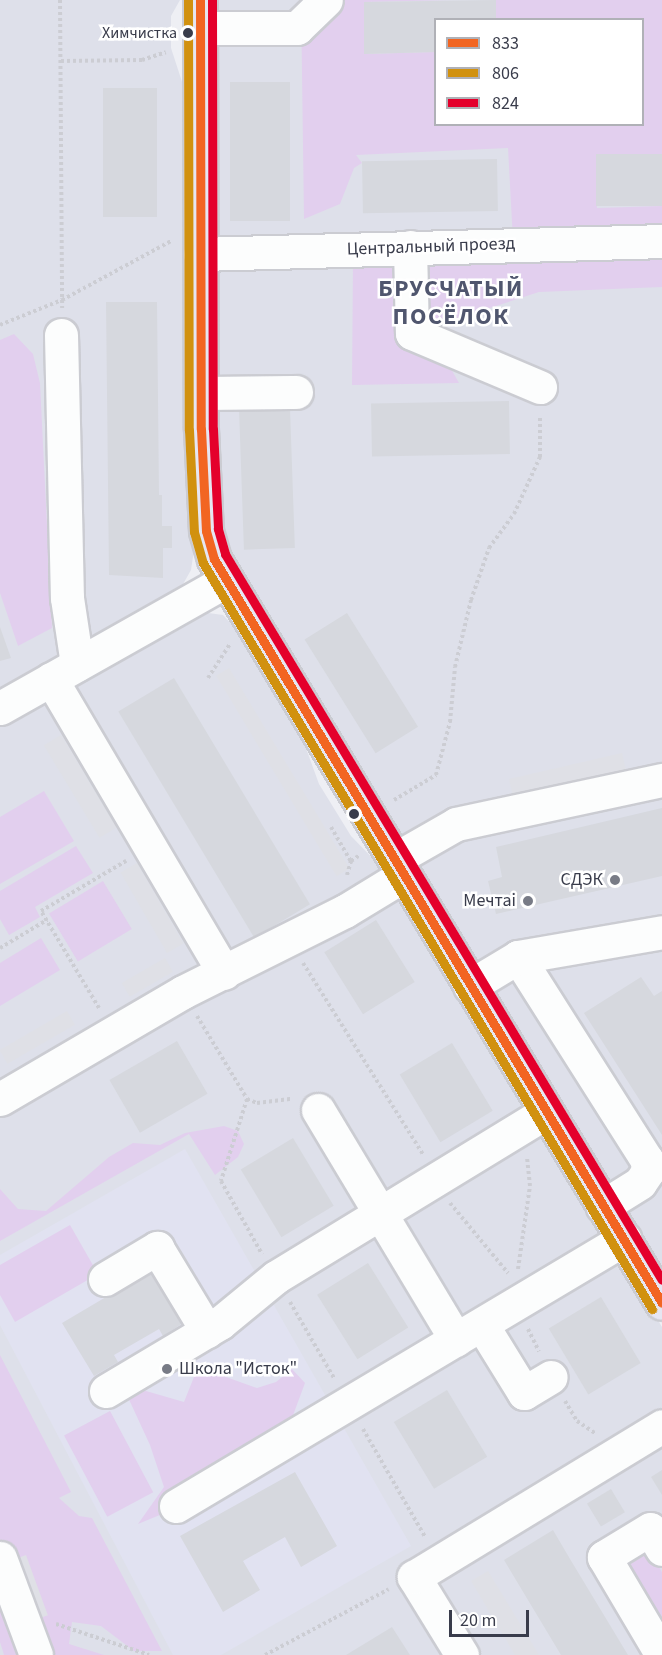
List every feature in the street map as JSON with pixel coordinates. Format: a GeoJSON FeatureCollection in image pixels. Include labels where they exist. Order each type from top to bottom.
{"type":"FeatureCollection","features":[{"type":"Feature","properties":{"kind":"main road"},"geometry":{"type":"LineString","coordinates":[[200,14],[189,245],[201,393],[206,531],[225,582],[388,862],[470,986],[535,1119],[603,1206],[662,1303]]}},
{"type":"Feature","properties":{"kind":"street"},"geometry":{"type":"LineString","coordinates":[[200,14],[297,28],[326,0]]}},
{"type":"Feature","properties":{"kind":"street","name":"Центральный проезд"},"geometry":{"type":"LineString","coordinates":[[189,245],[410,247],[662,241]]}},
{"type":"Feature","properties":{"kind":"street"},"geometry":{"type":"LineString","coordinates":[[410,247],[412,333],[540,387]]}},
{"type":"Feature","properties":{"kind":"street"},"geometry":{"type":"LineString","coordinates":[[62,335],[67,598],[64,672],[150,847],[224,973]]}},
{"type":"Feature","properties":{"kind":"street"},"geometry":{"type":"LineString","coordinates":[[201,393],[296,392]]}},
{"type":"Feature","properties":{"kind":"street"},"geometry":{"type":"LineString","coordinates":[[0,708],[225,582]]}},
{"type":"Feature","properties":{"kind":"street"},"geometry":{"type":"LineString","coordinates":[[0,1099],[183,992],[224,973],[388,862],[456,824],[662,780]]}},
{"type":"Feature","properties":{"kind":"street"},"geometry":{"type":"LineString","coordinates":[[470,986],[518,957],[662,932]]}},
{"type":"Feature","properties":{"kind":"street"},"geometry":{"type":"LineString","coordinates":[[518,957],[647,1160],[648,1171],[640,1183],[603,1206]]}},
{"type":"Feature","properties":{"kind":"street"},"geometry":{"type":"LineString","coordinates":[[318,1110],[380,1214],[469,1332],[524,1393],[551,1377]]}},
{"type":"Feature","properties":{"kind":"street"},"geometry":{"type":"LineString","coordinates":[[105,1391],[207,1331],[276,1278],[535,1119]]}},
{"type":"Feature","properties":{"kind":"street"},"geometry":{"type":"LineString","coordinates":[[176,1506],[349,1405],[624,1239]]}},
{"type":"Feature","properties":{"kind":"street"},"geometry":{"type":"LineString","coordinates":[[105,1279],[157,1248],[207,1331]]}},
{"type":"Feature","properties":{"kind":"street"},"geometry":{"type":"LineString","coordinates":[[462,1655],[426,1569],[662,1426]]}},
{"type":"Feature","properties":{"kind":"street"},"geometry":{"type":"LineString","coordinates":[[662,1549],[650,1529],[604,1557],[662,1655]]}},
{"type":"Feature","properties":{"kind":"street"},"geometry":{"type":"LineString","coordinates":[[0,1558],[31,1642]]}},
{"type":"Feature","properties":{"kind":"path"},"geometry":{"type":"LineString","coordinates":[[60,0],[62,335]]}},
{"type":"Feature","properties":{"kind":"path"},"geometry":{"type":"LineString","coordinates":[[61,61],[142,60],[166,52]]}},
{"type":"Feature","properties":{"kind":"path"},"geometry":{"type":"LineString","coordinates":[[0,325],[63,300],[139,262],[189,245]]}},
{"type":"Feature","properties":{"kind":"path"},"geometry":{"type":"LineString","coordinates":[[389,804],[436,775],[471,600],[489,548],[514,514],[540,457],[540,387]]}},
{"type":"Feature","properties":{"kind":"path"},"geometry":{"type":"LineString","coordinates":[[208,678],[230,644]]}},
{"type":"Feature","properties":{"kind":"path"},"geometry":{"type":"LineString","coordinates":[[331,827],[351,861],[388,862]]}},
{"type":"Feature","properties":{"kind":"path"},"geometry":{"type":"LineString","coordinates":[[114,1033],[41,911],[150,847]]}},
{"type":"Feature","properties":{"kind":"path"},"geometry":{"type":"LineString","coordinates":[[0,948],[47,921]]}},
{"type":"Feature","properties":{"kind":"path"},"geometry":{"type":"LineString","coordinates":[[183,992],[247,1099],[257,1103],[297,1100],[318,1110]]}},
{"type":"Feature","properties":{"kind":"path"},"geometry":{"type":"LineString","coordinates":[[247,1099],[221,1181],[349,1405],[426,1569],[265,1655]]}},
{"type":"Feature","properties":{"kind":"path"},"geometry":{"type":"LineString","coordinates":[[516,1282],[530,1186],[535,1119]]}},
{"type":"Feature","properties":{"kind":"path"},"geometry":{"type":"LineString","coordinates":[[31,1642],[48,1621],[149,1655]]}},
{"type":"Feature","properties":{"kind":"shaded area"},"geometry":{"type":"Polygon","coordinates":[[[0,0],[180,0],[171,16],[171,48],[185,91],[194,550],[191,570],[182,586],[0,693],[0,0]]]}},
{"type":"Feature","properties":{"kind":"shaded area"},"geometry":{"type":"Polygon","coordinates":[[[217,0],[662,0],[662,1272],[232,558],[217,518],[217,0]]]}},
{"type":"Feature","properties":{"kind":"shaded area"},"geometry":{"type":"Polygon","coordinates":[[[301,0],[452,0],[364,2],[365,54],[434,52],[434,126],[644,126],[644,18],[496,18],[496,0],[662,0],[662,154],[596,156],[597,208],[662,206],[662,287],[539,292],[428,328],[459,383],[352,385],[353,260],[514,259],[508,148],[356,155],[362,163],[354,168],[340,204],[304,219],[301,0]]]}},
{"type":"Feature","properties":{"kind":"shaded area"},"geometry":{"type":"Polygon","coordinates":[[[14,334],[33,354],[40,383],[52,628],[18,646],[0,593],[0,340],[14,334]]]}},
{"type":"Feature","properties":{"kind":"shaded area"},"geometry":{"type":"Polygon","coordinates":[[[201,612],[223,615],[239,632],[303,740],[319,784],[351,836],[386,872],[662,1327],[662,1655],[0,1655],[0,723],[201,612]]]}},
{"type":"Feature","properties":{"kind":"shaded area"},"geometry":{"type":"Polygon","coordinates":[[[229,668],[350,869],[337,876],[216,676],[229,668]]]}},
{"type":"Feature","properties":{"kind":"shaded area"},"geometry":{"type":"Polygon","coordinates":[[[61,735],[117,828],[99,838],[44,745],[61,735]]]}},
{"type":"Feature","properties":{"kind":"shaded area"},"geometry":{"type":"Polygon","coordinates":[[[622,753],[626,771],[513,797],[509,779],[622,753]]]}},
{"type":"Feature","properties":{"kind":"shaded area"},"geometry":{"type":"Polygon","coordinates":[[[44,791],[74,841],[0,884],[0,817],[44,791]]]}},
{"type":"Feature","properties":{"kind":"shaded area"},"geometry":{"type":"Polygon","coordinates":[[[76,846],[93,873],[35,907],[40,917],[9,935],[0,919],[0,891],[76,846]]]}},
{"type":"Feature","properties":{"kind":"shaded area"},"geometry":{"type":"Polygon","coordinates":[[[137,863],[184,944],[167,953],[121,872],[137,863]]]}},
{"type":"Feature","properties":{"kind":"shaded area"},"geometry":{"type":"Polygon","coordinates":[[[103,881],[132,929],[78,961],[49,913],[103,881]]]}},
{"type":"Feature","properties":{"kind":"shaded area"},"geometry":{"type":"Polygon","coordinates":[[[41,938],[60,970],[0,1006],[0,963],[41,938]]]}},
{"type":"Feature","properties":{"kind":"shaded area"},"geometry":{"type":"Polygon","coordinates":[[[165,958],[173,972],[130,997],[122,983],[165,958]]]}},
{"type":"Feature","properties":{"kind":"shaded area"},"geometry":{"type":"Polygon","coordinates":[[[67,1011],[75,1025],[7,1064],[0,1050],[67,1011]]]}},
{"type":"Feature","properties":{"kind":"shaded area"},"geometry":{"type":"Polygon","coordinates":[[[224,1126],[238,1131],[244,1144],[238,1157],[215,1175],[189,1134],[0,1241],[0,1189],[18,1209],[46,1211],[109,1157],[133,1143],[160,1145],[185,1133],[224,1126]]]}},
{"type":"Feature","properties":{"kind":"shaded area","name":"Школа \"Исток\""},"geometry":{"type":"Polygon","coordinates":[[[185,1149],[411,1546],[221,1655],[173,1655],[0,1325],[0,1255],[185,1149]]]}},
{"type":"Feature","properties":{"kind":"shaded area"},"geometry":{"type":"Polygon","coordinates":[[[70,1225],[98,1274],[15,1322],[0,1295],[0,1265],[70,1225]]]}},
{"type":"Feature","properties":{"kind":"shaded area"},"geometry":{"type":"Polygon","coordinates":[[[0,1355],[71,1492],[59,1498],[79,1516],[92,1518],[162,1651],[134,1651],[101,1626],[72,1622],[69,1644],[104,1655],[4,1655],[0,1642],[0,1355]]]}},
{"type":"Feature","properties":{"kind":"shaded area"},"geometry":{"type":"Polygon","coordinates":[[[198,1367],[257,1388],[276,1382],[292,1369],[305,1383],[292,1418],[167,1512],[138,1524],[164,1487],[150,1445],[126,1393],[146,1391],[184,1402],[198,1367]]]}},
{"type":"Feature","properties":{"kind":"shaded area"},"geometry":{"type":"Polygon","coordinates":[[[110,1411],[153,1492],[107,1517],[64,1435],[110,1411]]]}},
{"type":"Feature","properties":{"kind":"shaded area"},"geometry":{"type":"Polygon","coordinates":[[[650,1552],[662,1572],[662,1629],[625,1567],[650,1552]]]}},
{"type":"Feature","properties":{"kind":"shaded area"},"geometry":{"type":"Polygon","coordinates":[[[26,1555],[48,1615],[31,1621],[9,1561],[26,1555]]]}},
{"type":"Feature","properties":{"kind":"shaded area"},"geometry":{"type":"Polygon","coordinates":[[[488,1571],[539,1655],[515,1655],[471,1581],[488,1571]]]}},
{"type":"Feature","properties":{"kind":"building"},"geometry":{"type":"Polygon","coordinates":[[[496,0],[496,18],[434,18],[434,52],[364,54],[364,2],[496,0]]]}},
{"type":"Feature","properties":{"kind":"building"},"geometry":{"type":"Polygon","coordinates":[[[230,82],[290,82],[290,221],[230,221],[230,82]]]}},
{"type":"Feature","properties":{"kind":"building"},"geometry":{"type":"Polygon","coordinates":[[[103,88],[157,88],[157,217],[103,217],[103,88]]]}},
{"type":"Feature","properties":{"kind":"building"},"geometry":{"type":"Polygon","coordinates":[[[596,154],[662,154],[662,206],[596,206],[596,154]]]}},
{"type":"Feature","properties":{"kind":"building"},"geometry":{"type":"Polygon","coordinates":[[[497,159],[498,211],[363,213],[362,161],[497,159]]]}},
{"type":"Feature","properties":{"kind":"building"},"geometry":{"type":"Polygon","coordinates":[[[106,302],[157,302],[159,495],[162,495],[162,526],[172,526],[172,548],[163,548],[163,578],[109,575],[106,302]]]}},
{"type":"Feature","properties":{"kind":"building"},"geometry":{"type":"Polygon","coordinates":[[[509,401],[510,454],[372,456],[371,403],[509,401]]]}},
{"type":"Feature","properties":{"kind":"building"},"geometry":{"type":"Polygon","coordinates":[[[290,408],[295,548],[244,550],[239,410],[290,408]]]}},
{"type":"Feature","properties":{"kind":"building"},"geometry":{"type":"Polygon","coordinates":[[[347,613],[418,727],[376,753],[305,639],[347,613]]]}},
{"type":"Feature","properties":{"kind":"building"},"geometry":{"type":"Polygon","coordinates":[[[0,627],[11,658],[0,661],[0,627]]]}},
{"type":"Feature","properties":{"kind":"building"},"geometry":{"type":"Polygon","coordinates":[[[174,678],[310,904],[254,938],[118,711],[174,678]]]}},
{"type":"Feature","properties":{"kind":"building"},"geometry":{"type":"Polygon","coordinates":[[[662,808],[662,876],[496,914],[488,881],[502,877],[496,847],[662,808]]]}},
{"type":"Feature","properties":{"kind":"building"},"geometry":{"type":"Polygon","coordinates":[[[376,920],[415,982],[363,1014],[324,952],[376,920]]]}},
{"type":"Feature","properties":{"kind":"building"},"geometry":{"type":"Polygon","coordinates":[[[641,977],[654,996],[662,991],[662,1135],[584,1013],[641,977]]]}},
{"type":"Feature","properties":{"kind":"building"},"geometry":{"type":"Polygon","coordinates":[[[177,1041],[208,1094],[140,1133],[109,1080],[177,1041]]]}},
{"type":"Feature","properties":{"kind":"building"},"geometry":{"type":"Polygon","coordinates":[[[452,1043],[493,1111],[440,1142],[400,1074],[452,1043]]]}},
{"type":"Feature","properties":{"kind":"building"},"geometry":{"type":"Polygon","coordinates":[[[293,1138],[334,1206],[281,1237],[241,1169],[293,1138]]]}},
{"type":"Feature","properties":{"kind":"building"},"geometry":{"type":"Polygon","coordinates":[[[368,1263],[408,1327],[357,1359],[317,1295],[368,1263]]]}},
{"type":"Feature","properties":{"kind":"building"},"geometry":{"type":"Polygon","coordinates":[[[155,1268],[186,1321],[163,1336],[159,1329],[114,1355],[118,1362],[94,1376],[62,1323],[155,1268]]]}},
{"type":"Feature","properties":{"kind":"building"},"geometry":{"type":"Polygon","coordinates":[[[601,1297],[641,1363],[588,1394],[549,1328],[601,1297]]]}},
{"type":"Feature","properties":{"kind":"building"},"geometry":{"type":"Polygon","coordinates":[[[447,1390],[487,1457],[434,1489],[394,1422],[447,1390]]]}},
{"type":"Feature","properties":{"kind":"building"},"geometry":{"type":"Polygon","coordinates":[[[662,1470],[662,1495],[651,1477],[662,1470]]]}},
{"type":"Feature","properties":{"kind":"building"},"geometry":{"type":"Polygon","coordinates":[[[295,1472],[337,1546],[301,1567],[285,1537],[243,1561],[260,1590],[223,1612],[180,1536],[295,1472]]]}},
{"type":"Feature","properties":{"kind":"building"},"geometry":{"type":"Polygon","coordinates":[[[611,1489],[625,1512],[601,1527],[587,1503],[611,1489]]]}},
{"type":"Feature","properties":{"kind":"building"},"geometry":{"type":"Polygon","coordinates":[[[553,1530],[628,1655],[561,1655],[504,1560],[553,1530]]]}},
{"type":"Feature","properties":{"kind":"building"},"geometry":{"type":"Polygon","coordinates":[[[392,1627],[410,1655],[346,1655],[392,1627]]]}},
{"type":"Feature","properties":{"kind":"transit line","name":"806"},"geometry":{"type":"LineString","coordinates":[[188,0],[189,430],[194,532],[203,563],[652,1309]]}},
{"type":"Feature","properties":{"kind":"transit line","name":"833"},"geometry":{"type":"LineString","coordinates":[[200,0],[201,429],[206,531],[214,559],[662,1303]]}},
{"type":"Feature","properties":{"kind":"transit line","name":"824"},"geometry":{"type":"LineString","coordinates":[[212,0],[213,429],[218,529],[225,554],[662,1280]]}},
{"type":"Feature","properties":{"kind":"place","name":"Химчистка"},"geometry":{"type":"Point","coordinates":[188,33]}},
{"type":"Feature","properties":{"kind":"place","name":"СДЭК"},"geometry":{"type":"Point","coordinates":[615,880]}},
{"type":"Feature","properties":{"kind":"place","name":"Мечтаi"},"geometry":{"type":"Point","coordinates":[528,901]}},
{"type":"Feature","properties":{"kind":"place","name":"Школа \"Исток\""},"geometry":{"type":"Point","coordinates":[167,1369]}},
{"type":"Feature","properties":{"kind":"district","name":"БРУСЧАТЫЙ ПОСЁЛОК"},"geometry":{"type":"Point","coordinates":[451,303]}}]}
